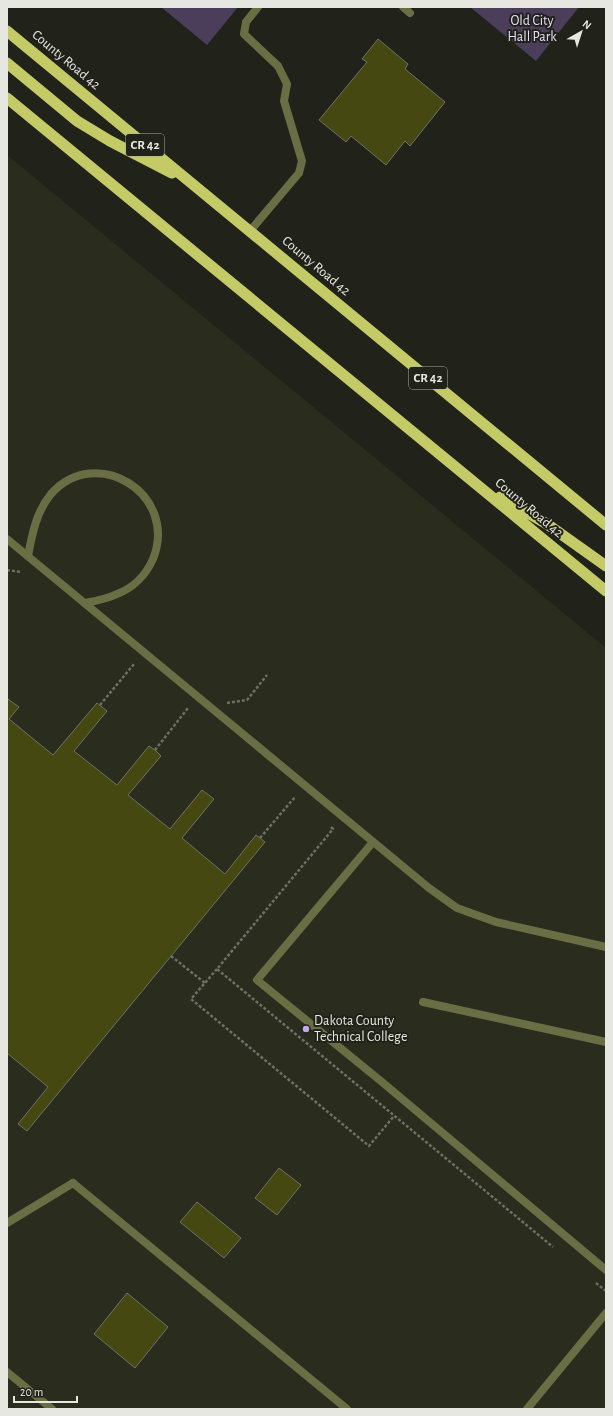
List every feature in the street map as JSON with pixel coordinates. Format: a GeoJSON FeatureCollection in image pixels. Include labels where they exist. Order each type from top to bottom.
{"type":"FeatureCollection","features":[{"type":"Feature","properties":{"kind":"highway","name":"County Road 42"},"geometry":{"type":"LineString","coordinates":[[7,31],[606,525]]}},
{"type":"Feature","properties":{"kind":"highway"},"geometry":{"type":"LineString","coordinates":[[7,63],[77,121],[110,141],[190,182]]}},
{"type":"Feature","properties":{"kind":"highway","name":"County Road 42"},"geometry":{"type":"LineString","coordinates":[[7,98],[606,591]]}},
{"type":"Feature","properties":{"kind":"highway"},"geometry":{"type":"LineString","coordinates":[[473,482],[547,524],[606,566]]}},
{"type":"Feature","properties":{"kind":"street"},"geometry":{"type":"LineString","coordinates":[[250,231],[299,173],[302,162],[284,101],[287,84],[278,66],[244,34],[246,22],[258,7]]}},
{"type":"Feature","properties":{"kind":"street"},"geometry":{"type":"LineString","coordinates":[[403,7],[410,13]]}},
{"type":"Feature","properties":{"kind":"street"},"geometry":{"type":"LineString","coordinates":[[28,556],[33,530],[40,512],[51,494],[66,482],[85,474],[104,474],[119,478],[135,486],[146,499],[155,515],[159,533],[157,548],[152,561],[145,575],[132,586],[118,594],[85,603]]}},
{"type":"Feature","properties":{"kind":"street"},"geometry":{"type":"LineString","coordinates":[[7,539],[429,888],[457,908],[496,922],[606,947]]}},
{"type":"Feature","properties":{"kind":"street"},"geometry":{"type":"LineString","coordinates":[[373,842],[257,980],[382,1082],[606,1270]]}},
{"type":"Feature","properties":{"kind":"street"},"geometry":{"type":"LineString","coordinates":[[423,1002],[606,1042]]}},
{"type":"Feature","properties":{"kind":"street"},"geometry":{"type":"LineString","coordinates":[[7,1223],[73,1183],[347,1409]]}},
{"type":"Feature","properties":{"kind":"street"},"geometry":{"type":"LineString","coordinates":[[528,1409],[606,1313]]}},
{"type":"Feature","properties":{"kind":"street"},"geometry":{"type":"LineString","coordinates":[[7,1372],[52,1409]]}},
{"type":"Feature","properties":{"kind":"path"},"geometry":{"type":"LineString","coordinates":[[7,570],[21,572]]}},
{"type":"Feature","properties":{"kind":"path"},"geometry":{"type":"LineString","coordinates":[[100,705],[134,664]]}},
{"type":"Feature","properties":{"kind":"path"},"geometry":{"type":"LineString","coordinates":[[260,838],[295,798]]}},
{"type":"Feature","properties":{"kind":"path"},"geometry":{"type":"LineString","coordinates":[[171,956],[205,983]]}},
{"type":"Feature","properties":{"kind":"path"},"geometry":{"type":"LineString","coordinates":[[217,969],[192,999],[369,1146],[394,1116]]}},
{"type":"Feature","properties":{"kind":"shaded area","name":"Dakota County Technical College"},"geometry":{"type":"Polygon","coordinates":[[[7,155],[606,648],[606,1409],[7,1409],[7,155]]]}},
{"type":"Feature","properties":{"kind":"green space"},"geometry":{"type":"Polygon","coordinates":[[[161,7],[238,7],[207,45],[161,7]]]}},
{"type":"Feature","properties":{"kind":"green space","name":"Old City Hall Park"},"geometry":{"type":"Polygon","coordinates":[[[470,7],[579,7],[536,61],[470,7]]]}},
{"type":"Feature","properties":{"kind":"building"},"geometry":{"type":"Polygon","coordinates":[[[378,39],[408,64],[405,69],[445,102],[410,146],[405,141],[386,165],[351,136],[346,142],[319,120],[367,62],[362,59],[378,39]]]}},
{"type":"Feature","properties":{"kind":"building"},"geometry":{"type":"Polygon","coordinates":[[[8,699],[19,707],[9,719],[53,755],[97,703],[107,711],[74,751],[117,785],[149,746],[155,750],[161,756],[128,795],[170,829],[202,790],[214,799],[182,838],[225,874],[256,835],[265,842],[27,1131],[18,1124],[48,1087],[7,1053],[8,699]]]}},
{"type":"Feature","properties":{"kind":"building"},"geometry":{"type":"Polygon","coordinates":[[[279,1168],[301,1185],[277,1215],[255,1198],[279,1168]]]}},
{"type":"Feature","properties":{"kind":"building"},"geometry":{"type":"Polygon","coordinates":[[[197,1202],[241,1238],[224,1258],[180,1222],[197,1202]]]}},
{"type":"Feature","properties":{"kind":"building"},"geometry":{"type":"Polygon","coordinates":[[[127,1293],[168,1327],[135,1368],[94,1334],[127,1293]]]}},
{"type":"Feature","properties":{"kind":"place","name":"Dakota County Technical College"},"geometry":{"type":"Point","coordinates":[306,1029]}}]}
